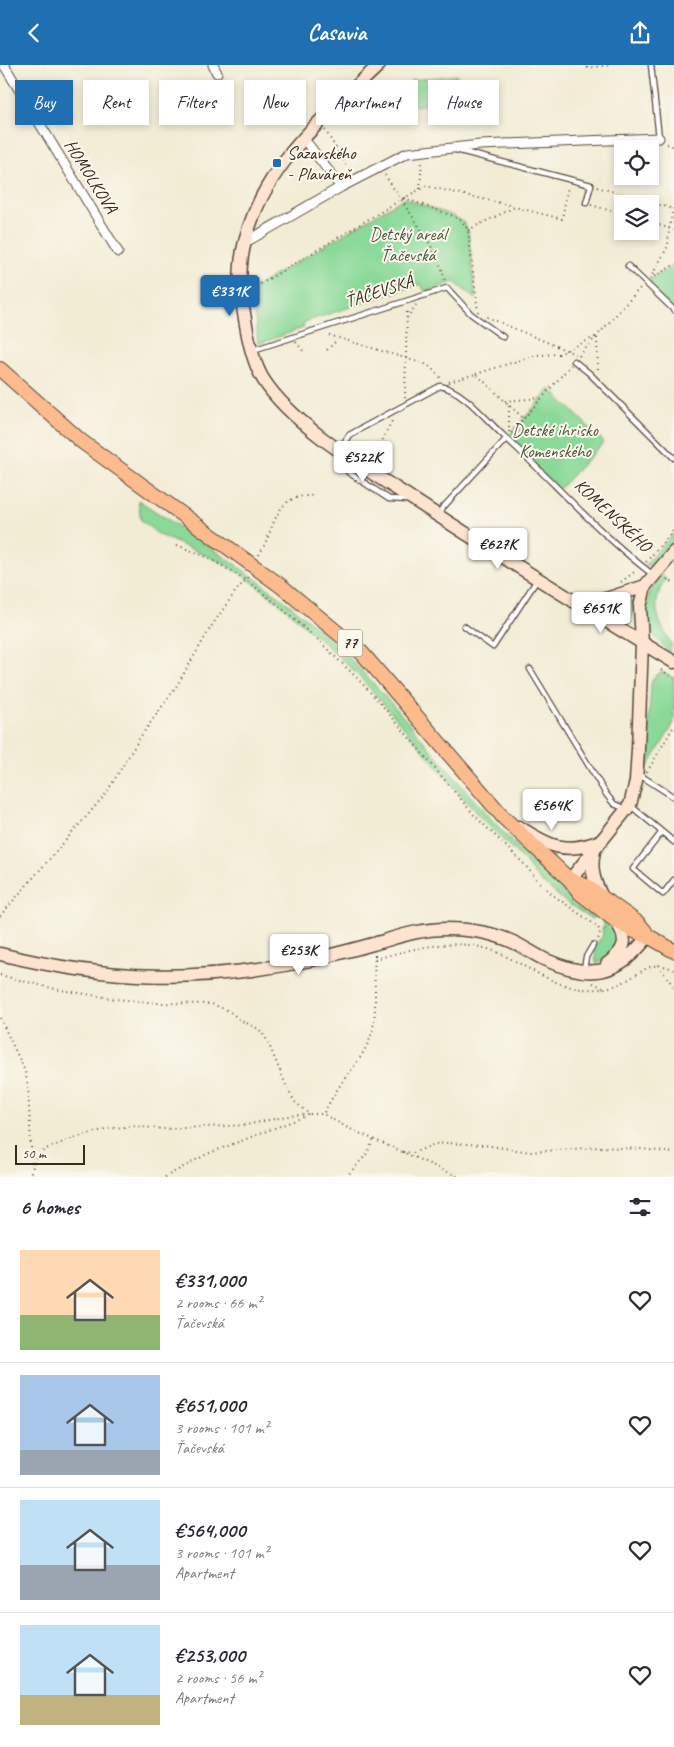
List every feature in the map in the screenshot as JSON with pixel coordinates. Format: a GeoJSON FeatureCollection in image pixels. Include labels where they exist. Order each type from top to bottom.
{"type":"FeatureCollection","features":[{"type":"Feature","properties":{"kind":"main road","name":"77"},"geometry":{"type":"LineString","coordinates":[[2,371],[81,441],[252,565],[362,653],[504,818],[570,879],[580,893],[616,921],[634,931],[648,935],[674,951]]}},
{"type":"Feature","properties":{"kind":"main road","name":"77"},"geometry":{"type":"LineString","coordinates":[[570,879],[586,886],[602,897],[638,923],[648,935]]}},
{"type":"Feature","properties":{"kind":"street","name":"HOMOLKOVA"},"geometry":{"type":"LineString","coordinates":[[4,65],[118,252]]}},
{"type":"Feature","properties":{"kind":"street"},"geometry":{"type":"LineString","coordinates":[[363,80],[379,65]]}},
{"type":"Feature","properties":{"kind":"street"},"geometry":{"type":"LineString","coordinates":[[317,125],[274,176],[254,213],[244,243],[240,266],[240,291],[251,350],[261,376],[272,391],[309,427],[339,450],[436,515],[674,662]]}},
{"type":"Feature","properties":{"kind":"street"},"geometry":{"type":"LineString","coordinates":[[244,243],[341,187],[407,153],[448,148],[659,137]]}},
{"type":"Feature","properties":{"kind":"street"},"geometry":{"type":"LineString","coordinates":[[304,139],[341,187]]}},
{"type":"Feature","properties":{"kind":"street","name":"KOMENSKÉHO"},"geometry":{"type":"LineString","coordinates":[[629,807],[641,773],[642,643],[640,607],[645,586],[674,552]]}},
{"type":"Feature","properties":{"kind":"street"},"geometry":{"type":"LineString","coordinates":[[573,601],[606,599],[645,586]]}},
{"type":"Feature","properties":{"kind":"street"},"geometry":{"type":"LineString","coordinates":[[570,879],[629,807]]}},
{"type":"Feature","properties":{"kind":"street"},"geometry":{"type":"LineString","coordinates":[[504,818],[544,843],[555,847],[565,849],[599,845]]}},
{"type":"Feature","properties":{"kind":"street"},"geometry":{"type":"LineString","coordinates":[[599,845],[592,870],[594,880],[602,897]]}},
{"type":"Feature","properties":{"kind":"street"},"geometry":{"type":"LineString","coordinates":[[595,977],[618,956],[625,941],[624,932],[616,921]]}},
{"type":"Feature","properties":{"kind":"street"},"geometry":{"type":"LineString","coordinates":[[0,954],[82,971],[148,977],[196,976],[243,972],[292,964],[341,953],[427,929],[467,930],[512,942],[546,960],[568,968],[584,971],[595,977]]}},
{"type":"Feature","properties":{"kind":"street"},"geometry":{"type":"LineString","coordinates":[[595,977],[624,961],[634,953],[648,935]]}},
{"type":"Feature","properties":{"kind":"lane"},"geometry":{"type":"LineString","coordinates":[[651,65],[659,137]]}},
{"type":"Feature","properties":{"kind":"lane"},"geometry":{"type":"LineString","coordinates":[[448,148],[591,185],[586,203]]}},
{"type":"Feature","properties":{"kind":"lane"},"geometry":{"type":"LineString","coordinates":[[628,265],[648,281],[674,310]]}},
{"type":"Feature","properties":{"kind":"lane"},"geometry":{"type":"LineString","coordinates":[[447,288],[467,310],[503,337]]}},
{"type":"Feature","properties":{"kind":"lane","name":"ŤAČEVSKÁ"},"geometry":{"type":"LineString","coordinates":[[251,350],[447,288]]}},
{"type":"Feature","properties":{"kind":"lane"},"geometry":{"type":"LineString","coordinates":[[574,361],[598,382],[674,458]]}},
{"type":"Feature","properties":{"kind":"lane","name":"KOMENSKÉHO"},"geometry":{"type":"LineString","coordinates":[[339,450],[349,435],[440,386],[448,387],[460,395],[508,437],[516,447],[630,557],[653,575]]}},
{"type":"Feature","properties":{"kind":"lane"},"geometry":{"type":"LineString","coordinates":[[436,515],[508,437]]}},
{"type":"Feature","properties":{"kind":"lane"},"geometry":{"type":"LineString","coordinates":[[464,626],[493,647],[538,579]]}},
{"type":"Feature","properties":{"kind":"lane"},"geometry":{"type":"LineString","coordinates":[[530,669],[606,794],[614,803],[629,807],[674,841]]}},
{"type":"Feature","properties":{"kind":"lane"},"geometry":{"type":"LineString","coordinates":[[641,773],[674,797]]}},
{"type":"Feature","properties":{"kind":"lane"},"geometry":{"type":"LineString","coordinates":[[662,832],[633,869],[663,894],[674,880]]}},
{"type":"Feature","properties":{"kind":"lane"},"geometry":{"type":"LineString","coordinates":[[584,971],[586,957],[593,945]]}},
{"type":"Feature","properties":{"kind":"path"},"geometry":{"type":"LineString","coordinates":[[587,68],[610,65]]}},
{"type":"Feature","properties":{"kind":"path"},"geometry":{"type":"LineString","coordinates":[[322,125],[356,179]]}},
{"type":"Feature","properties":{"kind":"path"},"geometry":{"type":"LineString","coordinates":[[420,189],[422,159]]}},
{"type":"Feature","properties":{"kind":"path"},"geometry":{"type":"LineString","coordinates":[[380,167],[429,243],[443,269],[447,288]]}},
{"type":"Feature","properties":{"kind":"path"},"geometry":{"type":"LineString","coordinates":[[251,283],[252,289],[426,186],[562,219],[569,186],[560,184]]}},
{"type":"Feature","properties":{"kind":"path"},"geometry":{"type":"LineString","coordinates":[[591,185],[674,208],[669,228],[668,247],[648,281]]}},
{"type":"Feature","properties":{"kind":"path"},"geometry":{"type":"LineString","coordinates":[[404,198],[453,216],[462,221],[468,230],[478,313],[467,310]]}},
{"type":"Feature","properties":{"kind":"path"},"geometry":{"type":"LineString","coordinates":[[586,203],[614,212]]}},
{"type":"Feature","properties":{"kind":"path"},"geometry":{"type":"LineString","coordinates":[[468,230],[515,207]]}},
{"type":"Feature","properties":{"kind":"path"},"geometry":{"type":"LineString","coordinates":[[659,225],[674,230]]}},
{"type":"Feature","properties":{"kind":"path"},"geometry":{"type":"LineString","coordinates":[[648,281],[674,265]]}},
{"type":"Feature","properties":{"kind":"path"},"geometry":{"type":"LineString","coordinates":[[407,318],[423,296]]}},
{"type":"Feature","properties":{"kind":"path"},"geometry":{"type":"LineString","coordinates":[[373,460],[380,465],[383,439],[386,431],[405,404],[408,301]]}},
{"type":"Feature","properties":{"kind":"path"},"geometry":{"type":"LineString","coordinates":[[487,317],[579,356]]}},
{"type":"Feature","properties":{"kind":"path"},"geometry":{"type":"LineString","coordinates":[[329,335],[428,365],[445,383],[536,355],[559,354],[597,336],[598,382]]}},
{"type":"Feature","properties":{"kind":"path"},"geometry":{"type":"LineString","coordinates":[[291,337],[304,352]]}},
{"type":"Feature","properties":{"kind":"path"},"geometry":{"type":"LineString","coordinates":[[327,350],[336,341]]}},
{"type":"Feature","properties":{"kind":"path"},"geometry":{"type":"LineString","coordinates":[[476,374],[524,419]]}},
{"type":"Feature","properties":{"kind":"path"},"geometry":{"type":"LineString","coordinates":[[505,401],[542,398]]}},
{"type":"Feature","properties":{"kind":"path"},"geometry":{"type":"LineString","coordinates":[[508,437],[509,405]]}},
{"type":"Feature","properties":{"kind":"path"},"geometry":{"type":"LineString","coordinates":[[252,565],[265,543],[279,509],[292,497],[314,495]]}},
{"type":"Feature","properties":{"kind":"path"},"geometry":{"type":"LineString","coordinates":[[619,583],[642,566],[674,530]]}},
{"type":"Feature","properties":{"kind":"path"},"geometry":{"type":"LineString","coordinates":[[177,545],[207,557],[246,580],[278,605],[358,679],[474,815],[553,895],[598,927],[600,935],[593,945]]}},
{"type":"Feature","properties":{"kind":"path"},"geometry":{"type":"LineString","coordinates":[[667,579],[674,583]]}},
{"type":"Feature","properties":{"kind":"path"},"geometry":{"type":"LineString","coordinates":[[0,916],[105,795],[141,736],[176,687],[211,627],[235,592],[246,580]]}},
{"type":"Feature","properties":{"kind":"path"},"geometry":{"type":"LineString","coordinates":[[661,670],[674,677]]}},
{"type":"Feature","properties":{"kind":"path"},"geometry":{"type":"LineString","coordinates":[[641,773],[674,726]]}},
{"type":"Feature","properties":{"kind":"path"},"geometry":{"type":"LineString","coordinates":[[323,1114],[368,1045],[375,1009],[376,943]]}},
{"type":"Feature","properties":{"kind":"path"},"geometry":{"type":"LineString","coordinates":[[375,959],[435,945],[471,945],[501,954],[560,984],[580,989],[617,985],[648,968],[658,965],[674,970]]}},
{"type":"Feature","properties":{"kind":"path"},"geometry":{"type":"LineString","coordinates":[[658,965],[674,987]]}},
{"type":"Feature","properties":{"kind":"path"},"geometry":{"type":"LineString","coordinates":[[0,975],[56,989],[116,999],[212,1004],[229,1011],[240,1020],[259,1029],[267,1040],[295,1102],[309,1114]]}},
{"type":"Feature","properties":{"kind":"path"},"geometry":{"type":"LineString","coordinates":[[593,989],[595,977]]}},
{"type":"Feature","properties":{"kind":"path"},"geometry":{"type":"LineString","coordinates":[[0,1019],[26,1071],[32,1166]]}},
{"type":"Feature","properties":{"kind":"path"},"geometry":{"type":"LineString","coordinates":[[165,1177],[208,1154],[309,1114]]}},
{"type":"Feature","properties":{"kind":"path"},"geometry":{"type":"LineString","coordinates":[[29,1177],[37,1156],[46,1149],[74,1138],[106,1129],[133,1126],[163,1129],[246,1125],[288,1116],[309,1114],[323,1114],[348,1128],[459,1177]]}},
{"type":"Feature","properties":{"kind":"path"},"geometry":{"type":"LineString","coordinates":[[346,1177],[366,1155],[374,1139]]}},
{"type":"Feature","properties":{"kind":"path"},"geometry":{"type":"LineString","coordinates":[[401,1152],[413,1153],[435,1144],[447,1143],[492,1146],[530,1152],[599,1147],[674,1153]]}},
{"type":"Feature","properties":{"kind":"green space"},"geometry":{"type":"Polygon","coordinates":[[[457,75],[458,80],[428,80],[428,105],[418,106],[418,80],[411,80],[457,75]]]}},
{"type":"Feature","properties":{"kind":"green space","name":"Detský areál Ťačevská"},"geometry":{"type":"Polygon","coordinates":[[[404,198],[462,221],[468,230],[476,299],[454,282],[425,292],[421,284],[304,322],[303,328],[258,344],[252,289],[404,198]]]}},
{"type":"Feature","properties":{"kind":"green space"},"geometry":{"type":"Polygon","coordinates":[[[674,265],[674,310],[646,282],[674,265]]]}},
{"type":"Feature","properties":{"kind":"green space","name":"Detské ihrisko Komenského"},"geometry":{"type":"Polygon","coordinates":[[[550,389],[604,442],[559,489],[506,439],[550,389]]]}},
{"type":"Feature","properties":{"kind":"green space"},"geometry":{"type":"Polygon","coordinates":[[[138,500],[250,575],[328,638],[373,683],[470,795],[520,849],[552,878],[596,913],[592,919],[567,903],[538,879],[526,863],[478,815],[359,676],[334,652],[276,600],[241,574],[221,562],[159,535],[141,520],[138,500]]]}},
{"type":"Feature","properties":{"kind":"green space"},"geometry":{"type":"Polygon","coordinates":[[[674,533],[674,543],[654,565],[645,565],[674,533]]]}},
{"type":"Feature","properties":{"kind":"green space"},"geometry":{"type":"Polygon","coordinates":[[[661,575],[666,579],[658,597],[657,613],[659,621],[672,645],[669,652],[654,634],[649,625],[647,615],[649,596],[661,575]]]}},
{"type":"Feature","properties":{"kind":"green space"},"geometry":{"type":"Polygon","coordinates":[[[627,598],[634,602],[634,615],[628,624],[625,625],[599,610],[599,605],[627,598]]]}},
{"type":"Feature","properties":{"kind":"green space"},"geometry":{"type":"Polygon","coordinates":[[[662,672],[674,678],[674,723],[646,770],[651,683],[655,676],[662,672]]]}},
{"type":"Feature","properties":{"kind":"green space"},"geometry":{"type":"Polygon","coordinates":[[[600,916],[616,929],[619,944],[606,959],[596,963],[595,945],[603,936],[602,928],[605,927],[600,916]]]}},
{"type":"Feature","properties":{"kind":"place","name":"Sazavského - Plaváreň"},"geometry":{"type":"Point","coordinates":[277,163]}}]}
